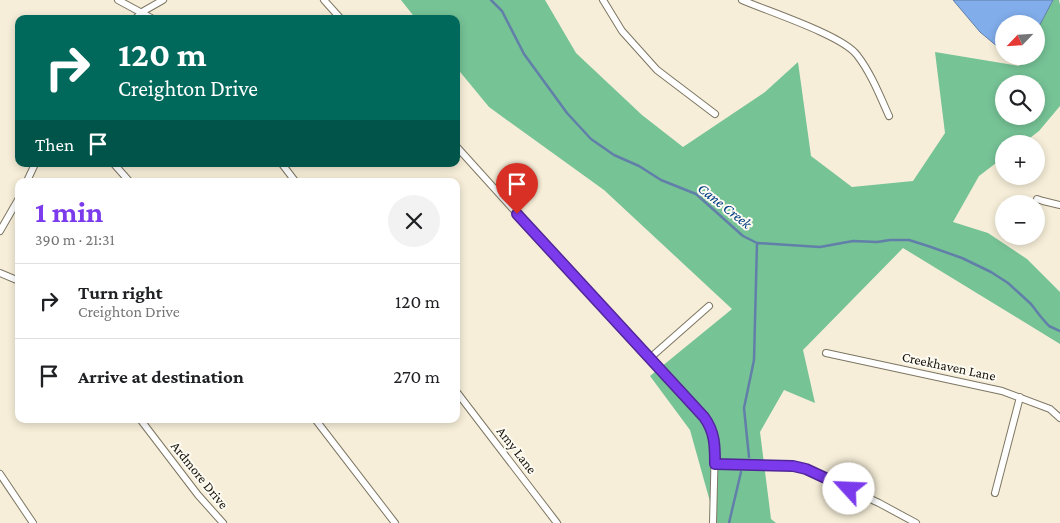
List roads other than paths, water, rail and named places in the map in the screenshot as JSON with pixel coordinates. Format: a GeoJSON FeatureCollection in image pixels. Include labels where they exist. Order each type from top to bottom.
{"type":"FeatureCollection","features":[{"type":"Feature","properties":{"kind":"street"},"geometry":{"type":"LineString","coordinates":[[118,0],[147,15]]}},
{"type":"Feature","properties":{"kind":"street"},"geometry":{"type":"LineString","coordinates":[[139,15],[163,0]]}},
{"type":"Feature","properties":{"kind":"street"},"geometry":{"type":"LineString","coordinates":[[324,0],[337,15]]}},
{"type":"Feature","properties":{"kind":"street"},"geometry":{"type":"LineString","coordinates":[[602,0],[622,31],[657,70],[715,114]]}},
{"type":"Feature","properties":{"kind":"street"},"geometry":{"type":"LineString","coordinates":[[742,0],[828,36],[856,53],[890,116]]}},
{"type":"Feature","properties":{"kind":"street"},"geometry":{"type":"LineString","coordinates":[[460,150],[709,423],[714,438],[713,523]]}},
{"type":"Feature","properties":{"kind":"street"},"geometry":{"type":"LineString","coordinates":[[117,167],[126,178]]}},
{"type":"Feature","properties":{"kind":"street"},"geometry":{"type":"LineString","coordinates":[[284,167],[293,178]]}},
{"type":"Feature","properties":{"kind":"street"},"geometry":{"type":"LineString","coordinates":[[1045,201],[1060,204]]}},
{"type":"Feature","properties":{"kind":"street"},"geometry":{"type":"LineString","coordinates":[[0,230],[15,205]]}},
{"type":"Feature","properties":{"kind":"street"},"geometry":{"type":"LineString","coordinates":[[0,273],[15,279]]}},
{"type":"Feature","properties":{"kind":"street"},"geometry":{"type":"LineString","coordinates":[[650,358],[708,306]]}},
{"type":"Feature","properties":{"kind":"street","name":"Creekhaven Lane"},"geometry":{"type":"LineString","coordinates":[[826,353],[1002,391],[1050,409],[1060,418]]}},
{"type":"Feature","properties":{"kind":"street","name":"Amy Lane"},"geometry":{"type":"LineString","coordinates":[[460,396],[557,523]]}},
{"type":"Feature","properties":{"kind":"street"},"geometry":{"type":"LineString","coordinates":[[995,493],[1020,397]]}},
{"type":"Feature","properties":{"kind":"street","name":"Ardmore Drive"},"geometry":{"type":"LineString","coordinates":[[143,423],[192,488],[222,523]]}},
{"type":"Feature","properties":{"kind":"street"},"geometry":{"type":"LineString","coordinates":[[318,423],[395,523]]}},
{"type":"Feature","properties":{"kind":"street"},"geometry":{"type":"LineString","coordinates":[[715,464],[793,466],[806,469],[879,503],[916,523]]}},
{"type":"Feature","properties":{"kind":"street"},"geometry":{"type":"LineString","coordinates":[[0,474],[33,523]]}},
{"type":"Feature","properties":{"kind":"water"},"geometry":{"type":"Polygon","coordinates":[[[953,0],[1053,0],[1045,15],[995,15],[995,44],[980,32],[953,0]]]}},
{"type":"Feature","properties":{"kind":"waterway","name":"Cane Creek"},"geometry":{"type":"LineString","coordinates":[[491,0],[502,11],[524,54],[567,113],[591,139],[614,155],[639,166],[661,180],[696,194],[743,236],[757,243],[820,247],[853,241],[909,240],[962,258],[991,272],[1008,283],[1031,304],[1049,326],[1060,331]]}},
{"type":"Feature","properties":{"kind":"waterway"},"geometry":{"type":"LineString","coordinates":[[749,457],[744,408],[754,360],[757,243]]}},
{"type":"Feature","properties":{"kind":"waterway"},"geometry":{"type":"LineString","coordinates":[[729,523],[741,472]]}}]}
